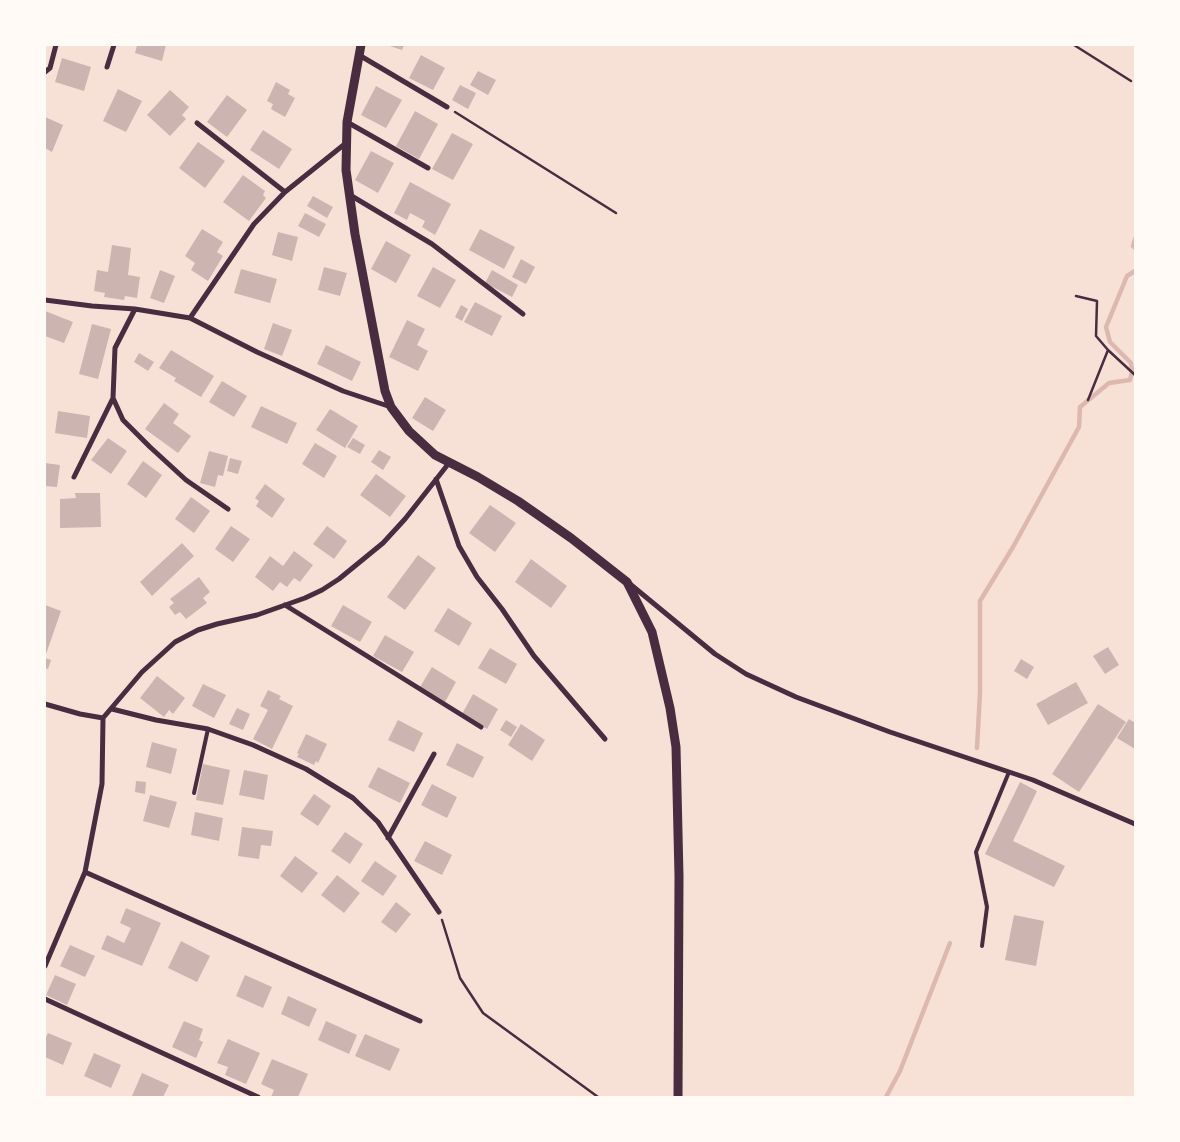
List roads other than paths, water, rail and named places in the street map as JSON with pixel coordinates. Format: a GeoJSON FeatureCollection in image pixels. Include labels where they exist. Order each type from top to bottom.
{"type":"FeatureCollection","features":[{"type":"Feature","properties":{"kind":"street"},"geometry":{"type":"LineString","coordinates":[[45,72],[50,68],[56,45]]}},
{"type":"Feature","properties":{"kind":"street"},"geometry":{"type":"LineString","coordinates":[[107,67],[114,45]]}},
{"type":"Feature","properties":{"kind":"street"},"geometry":{"type":"LineString","coordinates":[[361,45],[347,122],[346,170],[349,194],[385,391],[400,420],[419,441],[435,455],[518,501],[571,538],[715,654],[746,674],[796,697],[890,732],[1033,780],[1135,824]]}},
{"type":"Feature","properties":{"kind":"street"},"geometry":{"type":"LineString","coordinates":[[359,55],[447,107]]}},
{"type":"Feature","properties":{"kind":"street"},"geometry":{"type":"LineString","coordinates":[[347,122],[428,168]]}},
{"type":"Feature","properties":{"kind":"street"},"geometry":{"type":"LineString","coordinates":[[197,123],[285,192]]}},
{"type":"Feature","properties":{"kind":"street"},"geometry":{"type":"LineString","coordinates":[[190,318],[254,224],[285,192],[346,143]]}},
{"type":"Feature","properties":{"kind":"street"},"geometry":{"type":"LineString","coordinates":[[349,194],[432,244],[523,314]]}},
{"type":"Feature","properties":{"kind":"street"},"geometry":{"type":"LineString","coordinates":[[45,300],[135,309],[190,318],[257,352],[343,391],[392,407]]}},
{"type":"Feature","properties":{"kind":"street"},"geometry":{"type":"LineString","coordinates":[[74,477],[112,398],[115,348],[135,309]]}},
{"type":"Feature","properties":{"kind":"street"},"geometry":{"type":"LineString","coordinates":[[112,398],[123,420],[150,447],[186,480],[228,509]]}},
{"type":"Feature","properties":{"kind":"street"},"geometry":{"type":"LineString","coordinates":[[45,966],[85,872],[102,784],[103,718],[142,672],[175,642],[198,630],[257,615],[286,605],[322,590],[339,579],[384,543],[450,462]]}},
{"type":"Feature","properties":{"kind":"street"},"geometry":{"type":"LineString","coordinates":[[436,479],[459,546],[477,577],[502,609],[534,656],[605,739]]}},
{"type":"Feature","properties":{"kind":"street"},"geometry":{"type":"LineString","coordinates":[[627,582],[652,632],[670,708],[676,747],[679,876],[678,1097]]}},
{"type":"Feature","properties":{"kind":"street"},"geometry":{"type":"LineString","coordinates":[[286,605],[481,727]]}},
{"type":"Feature","properties":{"kind":"street"},"geometry":{"type":"LineString","coordinates":[[45,704],[80,714],[103,718]]}},
{"type":"Feature","properties":{"kind":"street"},"geometry":{"type":"LineString","coordinates":[[112,709],[156,720],[208,728],[253,745],[306,769],[354,798],[378,822],[439,912]]}},
{"type":"Feature","properties":{"kind":"street"},"geometry":{"type":"LineString","coordinates":[[388,838],[434,754]]}},
{"type":"Feature","properties":{"kind":"street"},"geometry":{"type":"LineString","coordinates":[[85,872],[420,1021]]}},
{"type":"Feature","properties":{"kind":"street"},"geometry":{"type":"LineString","coordinates":[[45,999],[258,1097]]}},
{"type":"Feature","properties":{"kind":"lane"},"geometry":{"type":"LineString","coordinates":[[194,793],[208,728]]}},
{"type":"Feature","properties":{"kind":"lane"},"geometry":{"type":"LineString","coordinates":[[982,946],[987,908],[976,852],[1009,772]]}},
{"type":"Feature","properties":{"kind":"waterway"},"geometry":{"type":"LineString","coordinates":[[1135,239],[1133,246],[1135,248]]}},
{"type":"Feature","properties":{"kind":"waterway"},"geometry":{"type":"LineString","coordinates":[[977,748],[980,693],[980,601],[1013,547],[1079,427],[1080,407],[1109,383],[1130,380],[1132,372],[1131,363],[1110,342],[1106,327],[1127,276],[1135,271]]}},
{"type":"Feature","properties":{"kind":"waterway"},"geometry":{"type":"LineString","coordinates":[[886,1097],[900,1071],[950,943]]}}]}
